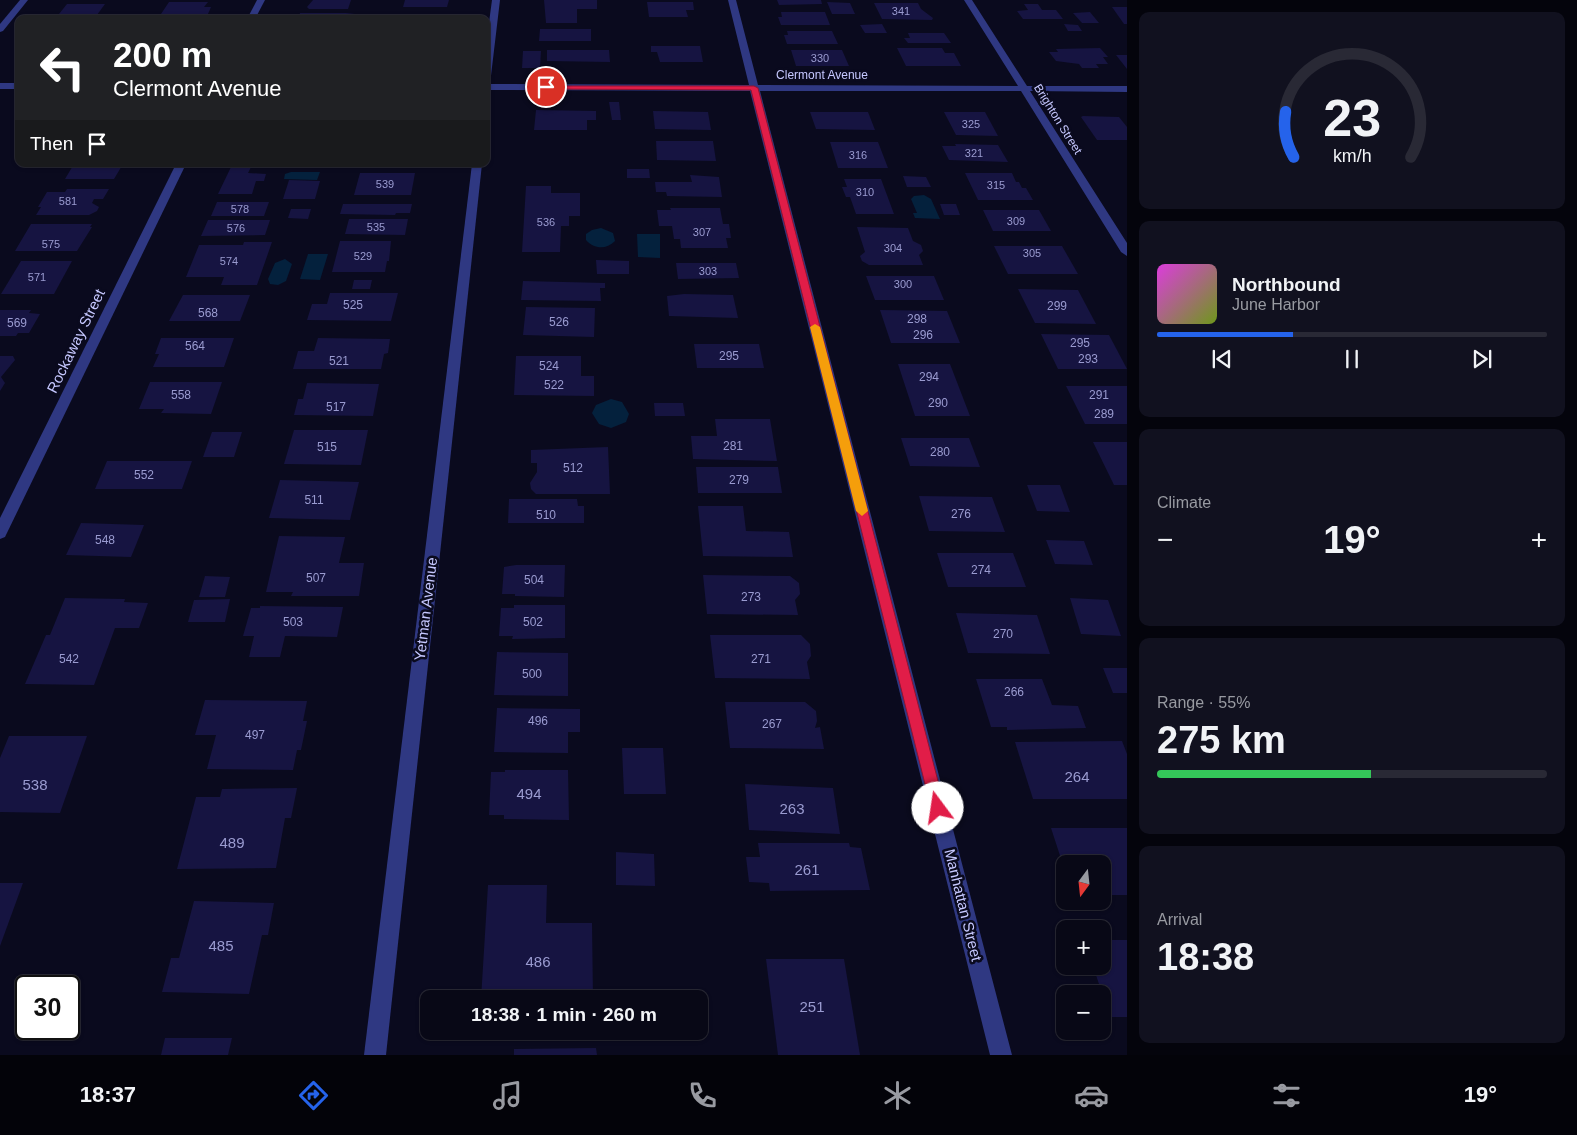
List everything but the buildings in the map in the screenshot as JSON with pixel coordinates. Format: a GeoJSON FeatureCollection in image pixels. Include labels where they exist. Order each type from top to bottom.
{"type":"FeatureCollection","features":[{"type":"Feature","properties":{"kind":"street"},"geometry":{"type":"LineString","coordinates":[[0,28],[24,0]]}},
{"type":"Feature","properties":{"kind":"street"},"geometry":{"type":"LineString","coordinates":[[254,15],[261,0]]}},
{"type":"Feature","properties":{"kind":"street"},"geometry":{"type":"LineString","coordinates":[[490,51],[496,0]]}},
{"type":"Feature","properties":{"kind":"street","name":"Manhattan Street"},"geometry":{"type":"LineString","coordinates":[[732,0],[1001,1055]]}},
{"type":"Feature","properties":{"kind":"street","name":"Brighton Street"},"geometry":{"type":"LineString","coordinates":[[968,0],[1127,252]]}},
{"type":"Feature","properties":{"kind":"street","name":"Clermont Avenue"},"geometry":{"type":"LineString","coordinates":[[490,85],[1127,89]]}},
{"type":"Feature","properties":{"kind":"street"},"geometry":{"type":"LineString","coordinates":[[0,86],[15,86]]}},
{"type":"Feature","properties":{"kind":"street","name":"Rockaway Street"},"geometry":{"type":"LineString","coordinates":[[0,533],[179,167]]}},
{"type":"Feature","properties":{"kind":"street","name":"Yetman Avenue"},"geometry":{"type":"LineString","coordinates":[[375,1055],[477,167]]}},
{"type":"Feature","properties":{"kind":"water"},"geometry":{"type":"Polygon","coordinates":[[[291,172],[320,172],[317,180],[284,179],[285,174],[291,172]]]}},
{"type":"Feature","properties":{"kind":"water"},"geometry":{"type":"Polygon","coordinates":[[[924,195],[931,199],[940,219],[915,218],[913,213],[917,213],[911,199],[914,196],[924,195]]]}},
{"type":"Feature","properties":{"kind":"water"},"geometry":{"type":"Polygon","coordinates":[[[601,228],[613,233],[615,241],[608,246],[596,247],[586,240],[586,234],[601,228]]]}},
{"type":"Feature","properties":{"kind":"water"},"geometry":{"type":"Polygon","coordinates":[[[637,234],[660,234],[660,258],[638,257],[637,234]]]}},
{"type":"Feature","properties":{"kind":"water"},"geometry":{"type":"Polygon","coordinates":[[[308,254],[328,254],[320,280],[300,279],[308,254]]]}},
{"type":"Feature","properties":{"kind":"water"},"geometry":{"type":"Polygon","coordinates":[[[285,259],[292,264],[286,281],[278,285],[270,284],[268,279],[275,263],[285,259]]]}},
{"type":"Feature","properties":{"kind":"water"},"geometry":{"type":"Polygon","coordinates":[[[611,399],[622,402],[629,414],[626,422],[611,428],[599,424],[592,413],[596,405],[611,399]]]}},
{"type":"Feature","properties":{"kind":"slow traffic"},"geometry":{"type":"LineString","coordinates":[[815,327],[862,511]]}},
{"type":"Feature","properties":{"kind":"route"},"geometry":{"type":"LineString","coordinates":[[546,87],[754,88],[938,808]]}}]}
